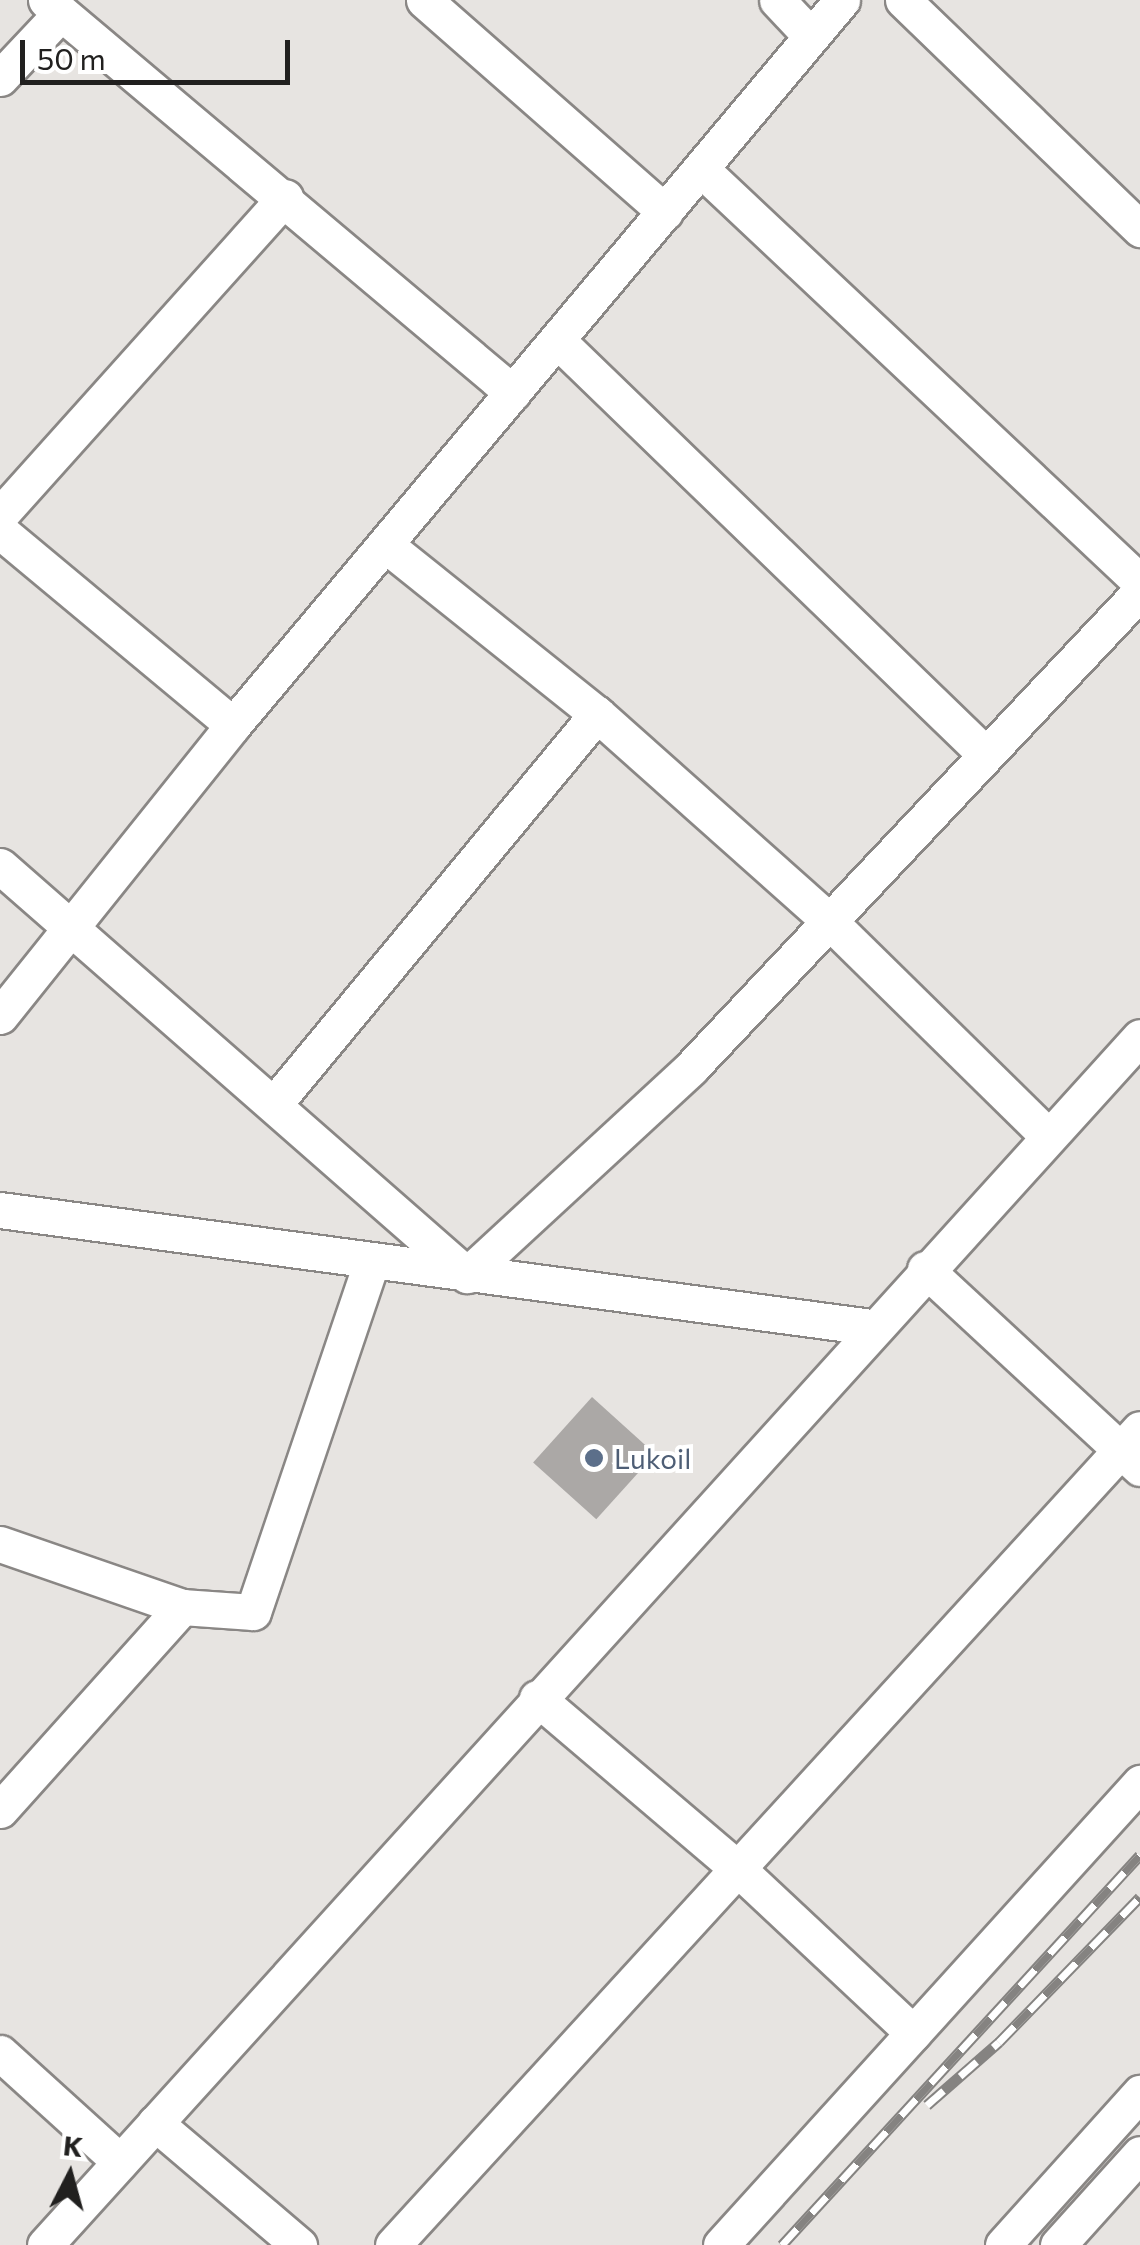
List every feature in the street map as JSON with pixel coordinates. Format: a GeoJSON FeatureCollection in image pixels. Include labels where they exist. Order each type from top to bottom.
{"type":"FeatureCollection","features":[{"type":"Feature","properties":{"kind":"street"},"geometry":{"type":"LineString","coordinates":[[424,0],[666,212]]}},
{"type":"Feature","properties":{"kind":"street"},"geometry":{"type":"LineString","coordinates":[[778,0],[810,34]]}},
{"type":"Feature","properties":{"kind":"street"},"geometry":{"type":"LineString","coordinates":[[0,1016],[233,725],[512,393],[560,344],[810,34],[842,0]]}},
{"type":"Feature","properties":{"kind":"street"},"geometry":{"type":"LineString","coordinates":[[903,0],[1140,229]]}},
{"type":"Feature","properties":{"kind":"street"},"geometry":{"type":"LineString","coordinates":[[0,78],[54,7],[285,197],[512,393]]}},
{"type":"Feature","properties":{"kind":"street"},"geometry":{"type":"LineString","coordinates":[[701,169],[1140,582]]}},
{"type":"Feature","properties":{"kind":"street"},"geometry":{"type":"LineString","coordinates":[[0,515],[285,197]]}},
{"type":"Feature","properties":{"kind":"street"},"geometry":{"type":"LineString","coordinates":[[560,344],[985,754]]}},
{"type":"Feature","properties":{"kind":"street"},"geometry":{"type":"LineString","coordinates":[[0,532],[233,725]]}},
{"type":"Feature","properties":{"kind":"street"},"geometry":{"type":"LineString","coordinates":[[387,546],[597,714],[826,918],[1048,1136]]}},
{"type":"Feature","properties":{"kind":"street"},"geometry":{"type":"LineString","coordinates":[[467,1276],[690,1069],[826,918],[1140,592]]}},
{"type":"Feature","properties":{"kind":"street"},"geometry":{"type":"LineString","coordinates":[[274,1103],[597,714]]}},
{"type":"Feature","properties":{"kind":"street"},"geometry":{"type":"LineString","coordinates":[[0,866],[467,1276]]}},
{"type":"Feature","properties":{"kind":"street"},"geometry":{"type":"LineString","coordinates":[[45,2245],[872,1327],[1140,1037]]}},
{"type":"Feature","properties":{"kind":"street"},"geometry":{"type":"LineString","coordinates":[[0,1210],[467,1276],[872,1327]]}},
{"type":"Feature","properties":{"kind":"street"},"geometry":{"type":"LineString","coordinates":[[0,1544],[182,1607],[253,1612],[371,1263]]}},
{"type":"Feature","properties":{"kind":"street"},"geometry":{"type":"LineString","coordinates":[[394,2245],[738,1869],[1134,1449],[925,1269]]}},
{"type":"Feature","properties":{"kind":"street"},"geometry":{"type":"LineString","coordinates":[[0,1810],[182,1607]]}},
{"type":"Feature","properties":{"kind":"street"},"geometry":{"type":"LineString","coordinates":[[537,1698],[738,1869],[913,2033]]}},
{"type":"Feature","properties":{"kind":"street"},"geometry":{"type":"LineString","coordinates":[[722,2245],[1140,1784]]}},
{"type":"Feature","properties":{"kind":"street"},"geometry":{"type":"LineString","coordinates":[[0,2053],[120,2162]]}},
{"type":"Feature","properties":{"kind":"street"},"geometry":{"type":"LineString","coordinates":[[1002,2245],[1140,2093]]}},
{"type":"Feature","properties":{"kind":"street"},"geometry":{"type":"LineString","coordinates":[[156,2123],[298,2245]]}},
{"type":"Feature","properties":{"kind":"street"},"geometry":{"type":"LineString","coordinates":[[1058,2245],[1140,2154]]}},
{"type":"Feature","properties":{"kind":"building"},"geometry":{"type":"Polygon","coordinates":[[[592,1397],[655,1454],[596,1519],[533,1462],[592,1397]]]}},
{"type":"Feature","properties":{"kind":"railway"},"geometry":{"type":"LineString","coordinates":[[782,2245],[1140,1855]]}},
{"type":"Feature","properties":{"kind":"railway"},"geometry":{"type":"LineString","coordinates":[[927,2105],[999,2042],[1140,1897]]}},
{"type":"Feature","properties":{"kind":"place","name":"Lukoil"},"geometry":{"type":"Point","coordinates":[594,1458]}}]}
